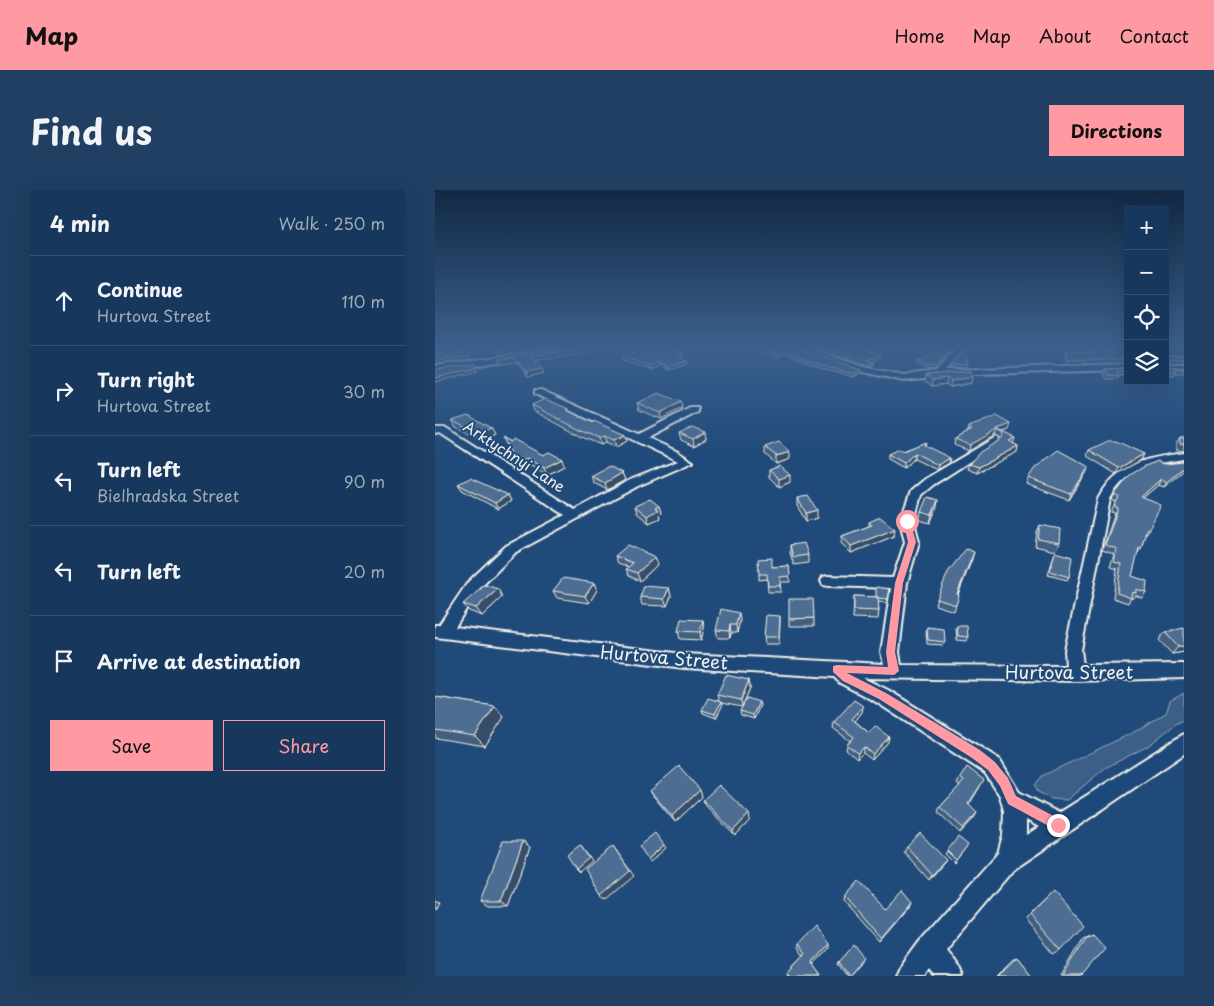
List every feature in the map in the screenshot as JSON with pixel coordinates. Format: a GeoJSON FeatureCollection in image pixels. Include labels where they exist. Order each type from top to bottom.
{"type":"FeatureCollection","features":[{"type":"Feature","properties":{"kind":"street","name":"Arktychnyi Lane"},"geometry":{"type":"LineString","coordinates":[[439,631],[473,586],[511,549],[634,483],[687,462],[641,438],[538,392]]}},
{"type":"Feature","properties":{"kind":"street"},"geometry":{"type":"LineString","coordinates":[[641,438],[695,410]]}},
{"type":"Feature","properties":{"kind":"street","name":"Arktychnyi Lane"},"geometry":{"type":"LineString","coordinates":[[435,431],[442,430],[574,515]]}},
{"type":"Feature","properties":{"kind":"street"},"geometry":{"type":"LineString","coordinates":[[894,671],[890,652],[899,583],[912,542],[907,521],[915,494],[929,482],[996,440]]}},
{"type":"Feature","properties":{"kind":"street"},"geometry":{"type":"LineString","coordinates":[[1075,674],[1073,650],[1104,499],[1114,482],[1134,468],[1165,458],[1184,456]]}},
{"type":"Feature","properties":{"kind":"street"},"geometry":{"type":"LineString","coordinates":[[828,581],[899,583]]}},
{"type":"Feature","properties":{"kind":"street","name":"Hurtova Street"},"geometry":{"type":"LineString","coordinates":[[439,631],[616,654],[720,664],[894,671],[1075,674],[1184,671]]}},
{"type":"Feature","properties":{"kind":"street"},"geometry":{"type":"LineString","coordinates":[[837,669],[846,678],[882,696],[984,760],[1004,782],[1012,800],[1016,822],[1015,836],[1005,862]]}},
{"type":"Feature","properties":{"kind":"street"},"geometry":{"type":"LineString","coordinates":[[909,976],[929,949],[1005,862],[1184,743]]}},
{"type":"Feature","properties":{"kind":"street"},"geometry":{"type":"LineString","coordinates":[[1012,800],[1058,825]]}},
{"type":"Feature","properties":{"kind":"street"},"geometry":{"type":"LineString","coordinates":[[929,949],[950,976]]}},
{"type":"Feature","properties":{"kind":"shaded area"},"geometry":{"type":"Polygon","coordinates":[[[1184,693],[1184,720],[1177,723],[1148,746],[1105,768],[1067,800],[1052,799],[1038,792],[1035,785],[1042,776],[1134,732],[1166,713],[1170,701],[1184,693]]]}},
{"type":"Feature","properties":{"kind":"building"},"geometry":{"type":"Polygon","coordinates":[[[659,393],[681,402],[660,413],[637,403],[659,393]]]}},
{"type":"Feature","properties":{"kind":"building"},"geometry":{"type":"Polygon","coordinates":[[[545,399],[569,409],[566,410],[593,423],[594,421],[625,435],[614,440],[604,436],[599,438],[532,405],[545,399]]]}},
{"type":"Feature","properties":{"kind":"building"},"geometry":{"type":"Polygon","coordinates":[[[468,415],[491,428],[479,433],[452,420],[468,415]]]}},
{"type":"Feature","properties":{"kind":"building"},"geometry":{"type":"Polygon","coordinates":[[[997,416],[1011,424],[997,429],[1015,438],[1009,441],[1018,446],[979,467],[969,464],[980,452],[1003,438],[1004,434],[997,430],[970,445],[955,439],[972,429],[969,427],[997,416]]]}},
{"type":"Feature","properties":{"kind":"building"},"geometry":{"type":"Polygon","coordinates":[[[692,427],[705,432],[693,439],[679,433],[692,427]]]}},
{"type":"Feature","properties":{"kind":"building"},"geometry":{"type":"Polygon","coordinates":[[[503,438],[511,442],[513,439],[543,455],[549,452],[562,459],[544,468],[528,458],[521,461],[513,457],[503,438]]]}},
{"type":"Feature","properties":{"kind":"building"},"geometry":{"type":"Polygon","coordinates":[[[1180,438],[1184,438],[1184,444],[1180,444],[1180,438]]]}},
{"type":"Feature","properties":{"kind":"building"},"geometry":{"type":"Polygon","coordinates":[[[1108,441],[1116,441],[1144,454],[1119,468],[1089,450],[1108,441]]]}},
{"type":"Feature","properties":{"kind":"building"},"geometry":{"type":"Polygon","coordinates":[[[779,442],[790,452],[776,456],[765,447],[779,442]]]}},
{"type":"Feature","properties":{"kind":"building"},"geometry":{"type":"Polygon","coordinates":[[[926,442],[924,445],[950,458],[938,465],[915,453],[904,463],[888,454],[899,449],[903,451],[926,442]]]}},
{"type":"Feature","properties":{"kind":"building"},"geometry":{"type":"Polygon","coordinates":[[[1058,450],[1089,467],[1071,494],[1028,478],[1035,468],[1058,450]]]}},
{"type":"Feature","properties":{"kind":"building"},"geometry":{"type":"Polygon","coordinates":[[[1158,461],[1164,464],[1184,462],[1184,467],[1167,482],[1161,479],[1141,497],[1161,505],[1149,529],[1147,528],[1141,549],[1139,548],[1132,576],[1147,581],[1146,592],[1136,589],[1136,593],[1132,592],[1131,598],[1117,593],[1121,564],[1114,562],[1117,549],[1105,545],[1118,508],[1114,506],[1119,497],[1114,495],[1130,475],[1158,461]]]}},
{"type":"Feature","properties":{"kind":"building"},"geometry":{"type":"Polygon","coordinates":[[[609,466],[622,473],[605,483],[591,476],[609,466]]]}},
{"type":"Feature","properties":{"kind":"building"},"geometry":{"type":"Polygon","coordinates":[[[780,466],[790,475],[779,479],[769,470],[780,466]]]}},
{"type":"Feature","properties":{"kind":"building"},"geometry":{"type":"Polygon","coordinates":[[[470,478],[508,495],[495,503],[458,484],[470,478]]]}},
{"type":"Feature","properties":{"kind":"building"},"geometry":{"type":"Polygon","coordinates":[[[808,496],[817,510],[806,513],[797,498],[808,496]]]}},
{"type":"Feature","properties":{"kind":"building"},"geometry":{"type":"Polygon","coordinates":[[[927,497],[938,500],[932,515],[921,512],[927,497]]]}},
{"type":"Feature","properties":{"kind":"building"},"geometry":{"type":"Polygon","coordinates":[[[650,499],[659,506],[655,508],[658,510],[647,516],[635,506],[650,499]]]}},
{"type":"Feature","properties":{"kind":"building"},"geometry":{"type":"Polygon","coordinates":[[[880,517],[895,529],[851,546],[842,536],[872,525],[869,522],[880,517]]]}},
{"type":"Feature","properties":{"kind":"building"},"geometry":{"type":"Polygon","coordinates":[[[1040,525],[1060,529],[1059,543],[1038,539],[1040,525]]]}},
{"type":"Feature","properties":{"kind":"building"},"geometry":{"type":"Polygon","coordinates":[[[804,543],[808,555],[793,557],[790,545],[804,543]]]}},
{"type":"Feature","properties":{"kind":"building"},"geometry":{"type":"Polygon","coordinates":[[[628,545],[655,557],[637,573],[626,569],[633,563],[615,556],[628,545]]]}},
{"type":"Feature","properties":{"kind":"building"},"geometry":{"type":"Polygon","coordinates":[[[966,549],[974,552],[957,594],[959,595],[956,605],[937,599],[948,572],[966,549]]]}},
{"type":"Feature","properties":{"kind":"building"},"geometry":{"type":"Polygon","coordinates":[[[1055,552],[1072,557],[1069,577],[1050,571],[1055,552]]]}},
{"type":"Feature","properties":{"kind":"building"},"geometry":{"type":"Polygon","coordinates":[[[772,558],[772,567],[789,566],[790,576],[780,577],[780,586],[768,586],[767,574],[759,574],[758,559],[772,558]]]}},
{"type":"Feature","properties":{"kind":"building"},"geometry":{"type":"Polygon","coordinates":[[[563,578],[594,583],[585,596],[553,591],[563,578]]]}},
{"type":"Feature","properties":{"kind":"building"},"geometry":{"type":"Polygon","coordinates":[[[485,585],[498,589],[476,608],[463,604],[485,585]]]}},
{"type":"Feature","properties":{"kind":"building"},"geometry":{"type":"Polygon","coordinates":[[[644,586],[669,588],[664,599],[640,597],[644,586]]]}},
{"type":"Feature","properties":{"kind":"building"},"geometry":{"type":"Polygon","coordinates":[[[876,587],[889,589],[887,599],[876,597],[876,587]]]}},
{"type":"Feature","properties":{"kind":"building"},"geometry":{"type":"Polygon","coordinates":[[[854,596],[878,597],[879,611],[854,610],[854,596]]]}},
{"type":"Feature","properties":{"kind":"building"},"geometry":{"type":"Polygon","coordinates":[[[789,599],[813,599],[814,618],[789,619],[789,599]]]}},
{"type":"Feature","properties":{"kind":"building"},"geometry":{"type":"Polygon","coordinates":[[[721,609],[739,613],[736,625],[730,625],[729,631],[716,630],[721,609]]]}},
{"type":"Feature","properties":{"kind":"building"},"geometry":{"type":"Polygon","coordinates":[[[766,615],[780,616],[779,637],[764,637],[766,615]]]}},
{"type":"Feature","properties":{"kind":"building"},"geometry":{"type":"Polygon","coordinates":[[[681,619],[703,620],[700,632],[678,631],[681,619]]]}},
{"type":"Feature","properties":{"kind":"building"},"geometry":{"type":"Polygon","coordinates":[[[957,626],[967,626],[968,637],[958,636],[957,626]]]}},
{"type":"Feature","properties":{"kind":"building"},"geometry":{"type":"Polygon","coordinates":[[[927,627],[944,629],[945,642],[928,640],[927,627]]]}},
{"type":"Feature","properties":{"kind":"building"},"geometry":{"type":"Polygon","coordinates":[[[1184,628],[1184,646],[1178,647],[1165,632],[1184,628]]]}},
{"type":"Feature","properties":{"kind":"building"},"geometry":{"type":"Polygon","coordinates":[[[726,675],[749,680],[741,700],[717,695],[726,675]]]}},
{"type":"Feature","properties":{"kind":"building"},"geometry":{"type":"Polygon","coordinates":[[[435,697],[495,706],[475,736],[435,730],[435,697]]]}},
{"type":"Feature","properties":{"kind":"building"},"geometry":{"type":"Polygon","coordinates":[[[708,698],[721,702],[715,714],[702,710],[708,698]]]}},
{"type":"Feature","properties":{"kind":"building"},"geometry":{"type":"Polygon","coordinates":[[[747,698],[759,702],[753,715],[740,711],[747,698]]]}},
{"type":"Feature","properties":{"kind":"building"},"geometry":{"type":"Polygon","coordinates":[[[854,700],[863,706],[852,719],[869,733],[875,726],[889,737],[873,754],[864,747],[858,753],[847,745],[854,737],[834,722],[854,700]]]}},
{"type":"Feature","properties":{"kind":"building"},"geometry":{"type":"Polygon","coordinates":[[[679,766],[700,790],[672,816],[650,791],[679,766]]]}},
{"type":"Feature","properties":{"kind":"building"},"geometry":{"type":"Polygon","coordinates":[[[967,767],[984,780],[968,804],[977,813],[963,828],[940,807],[964,781],[960,778],[967,767]]]}},
{"type":"Feature","properties":{"kind":"building"},"geometry":{"type":"Polygon","coordinates":[[[719,785],[749,814],[733,831],[703,800],[719,785]]]}},
{"type":"Feature","properties":{"kind":"building"},"geometry":{"type":"Polygon","coordinates":[[[655,833],[664,845],[648,859],[639,846],[655,833]]]}},
{"type":"Feature","properties":{"kind":"building"},"geometry":{"type":"Polygon","coordinates":[[[920,833],[946,860],[932,875],[907,847],[920,833]]]}},
{"type":"Feature","properties":{"kind":"building"},"geometry":{"type":"Polygon","coordinates":[[[958,837],[968,845],[956,860],[947,851],[958,837]]]}},
{"type":"Feature","properties":{"kind":"building"},"geometry":{"type":"Polygon","coordinates":[[[503,841],[523,841],[501,901],[480,901],[503,841]]]}},
{"type":"Feature","properties":{"kind":"building"},"geometry":{"type":"Polygon","coordinates":[[[580,845],[589,858],[576,869],[567,855],[580,845]]]}},
{"type":"Feature","properties":{"kind":"building"},"geometry":{"type":"Polygon","coordinates":[[[613,846],[630,871],[601,896],[585,869],[613,846]]]}},
{"type":"Feature","properties":{"kind":"building"},"geometry":{"type":"Polygon","coordinates":[[[859,881],[885,909],[902,890],[912,902],[881,939],[845,897],[859,881]]]}},
{"type":"Feature","properties":{"kind":"building"},"geometry":{"type":"Polygon","coordinates":[[[1053,892],[1083,926],[1061,950],[1030,915],[1053,892]]]}},
{"type":"Feature","properties":{"kind":"building"},"geometry":{"type":"Polygon","coordinates":[[[814,926],[828,945],[812,963],[821,976],[791,976],[788,972],[805,954],[797,944],[814,926]]]}},
{"type":"Feature","properties":{"kind":"building"},"geometry":{"type":"Polygon","coordinates":[[[1092,934],[1105,948],[1081,976],[1063,976],[1087,936],[1092,934]]]}},
{"type":"Feature","properties":{"kind":"building"},"geometry":{"type":"Polygon","coordinates":[[[854,945],[864,958],[849,976],[839,962],[854,945]]]}},
{"type":"Feature","properties":{"kind":"building"},"geometry":{"type":"Polygon","coordinates":[[[1017,957],[1032,976],[997,976],[1017,957]]]}},
{"type":"Feature","properties":{"kind":"route"},"geometry":{"type":"LineString","coordinates":[[907,521],[912,542],[899,583],[890,652],[894,671],[837,669],[846,678],[882,696],[976,754],[991,766],[1004,782],[1012,800],[1058,825]]}}]}
